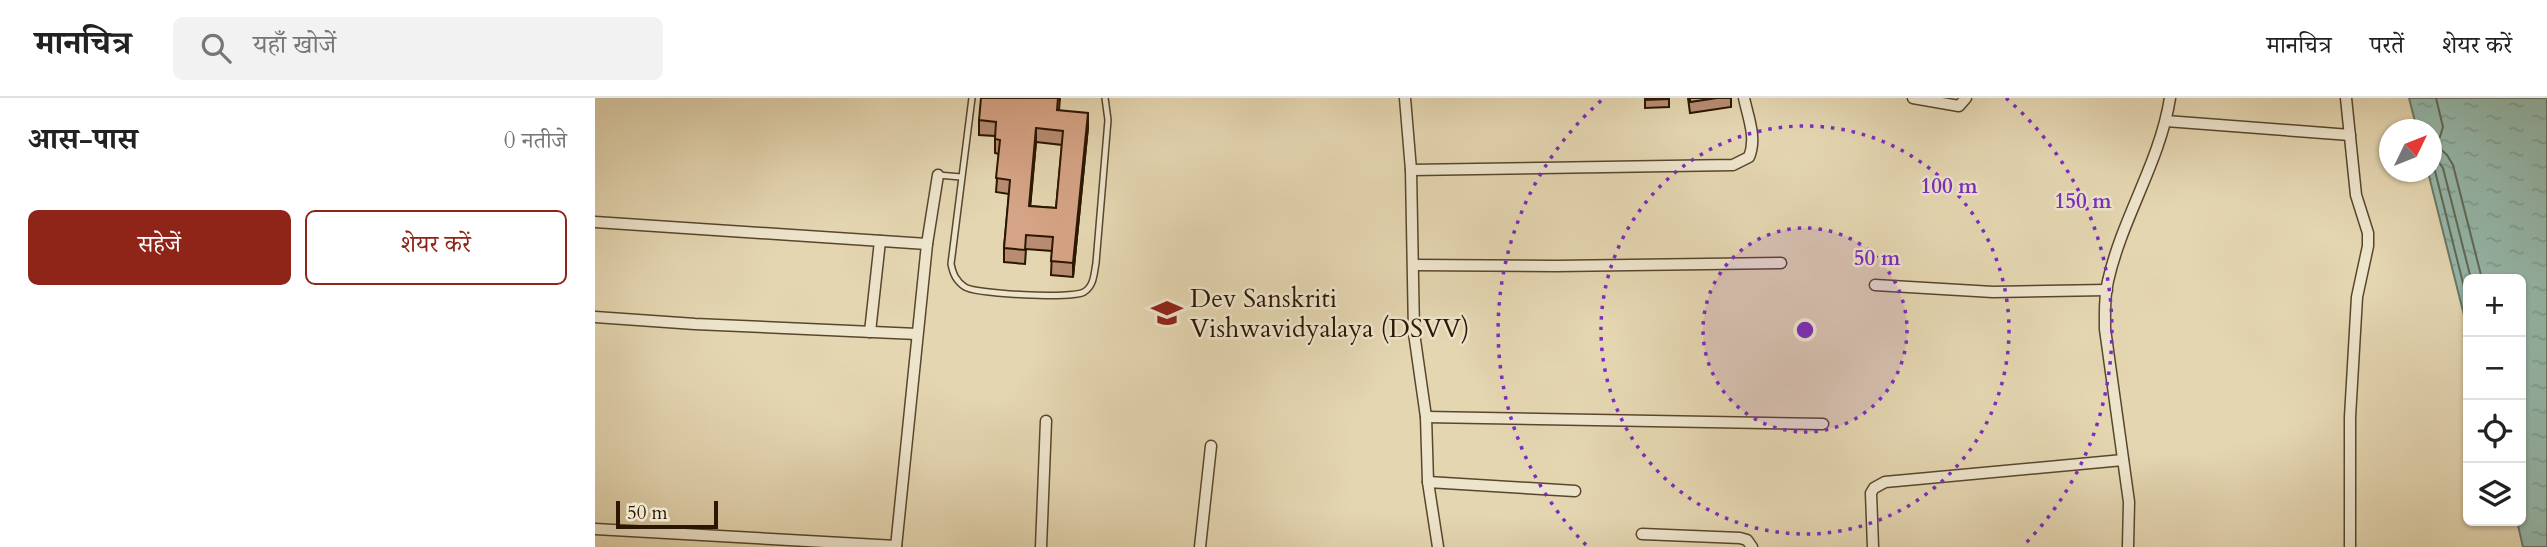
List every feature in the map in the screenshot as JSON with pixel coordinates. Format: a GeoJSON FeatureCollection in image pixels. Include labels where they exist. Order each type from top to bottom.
{"type":"FeatureCollection","features":[{"type":"Feature","properties":{"kind":"street"},"geometry":{"type":"LineString","coordinates":[[1405,98],[1411,170],[1414,333],[1426,417],[1428,482],[1438,547]]}},
{"type":"Feature","properties":{"kind":"street"},"geometry":{"type":"LineString","coordinates":[[1411,170],[1733,165],[1749,157],[1752,149],[1753,139],[1744,98]]}},
{"type":"Feature","properties":{"kind":"street"},"geometry":{"type":"LineString","coordinates":[[1913,98],[1959,106],[1966,98]]}},
{"type":"Feature","properties":{"kind":"street"},"geometry":{"type":"LineString","coordinates":[[2128,547],[2129,502],[2105,329],[2106,290],[2121,236],[2166,121],[2170,98]]}},
{"type":"Feature","properties":{"kind":"street"},"geometry":{"type":"LineString","coordinates":[[2346,98],[2356,195],[2368,233],[2368,246],[2357,297],[2350,417],[2350,547]]}},
{"type":"Feature","properties":{"kind":"street"},"geometry":{"type":"LineString","coordinates":[[2166,121],[2350,135]]}},
{"type":"Feature","properties":{"kind":"street"},"geometry":{"type":"LineString","coordinates":[[595,529],[896,546],[927,244],[938,175]]}},
{"type":"Feature","properties":{"kind":"street"},"geometry":{"type":"LineString","coordinates":[[595,222],[927,244]]}},
{"type":"Feature","properties":{"kind":"street"},"geometry":{"type":"LineString","coordinates":[[870,332],[880,241]]}},
{"type":"Feature","properties":{"kind":"street"},"geometry":{"type":"LineString","coordinates":[[1414,265],[1556,266],[1781,262]]}},
{"type":"Feature","properties":{"kind":"street"},"geometry":{"type":"LineString","coordinates":[[1875,285],[1993,292],[2106,290]]}},
{"type":"Feature","properties":{"kind":"street"},"geometry":{"type":"LineString","coordinates":[[595,317],[917,334]]}},
{"type":"Feature","properties":{"kind":"street"},"geometry":{"type":"LineString","coordinates":[[1426,417],[1823,424]]}},
{"type":"Feature","properties":{"kind":"street"},"geometry":{"type":"LineString","coordinates":[[1041,547],[1046,421]]}},
{"type":"Feature","properties":{"kind":"street"},"geometry":{"type":"LineString","coordinates":[[1199,547],[1210,446]]}},
{"type":"Feature","properties":{"kind":"street"},"geometry":{"type":"LineString","coordinates":[[1873,547],[1871,493],[1885,482],[2123,460]]}},
{"type":"Feature","properties":{"kind":"street"},"geometry":{"type":"LineString","coordinates":[[1428,482],[1575,491]]}},
{"type":"Feature","properties":{"kind":"street"},"geometry":{"type":"LineString","coordinates":[[1642,534],[1740,538],[1747,540],[1752,547]]}},
{"type":"Feature","properties":{"kind":"lane"},"geometry":{"type":"LineString","coordinates":[[972,98],[951,264],[955,278],[964,287],[1031,296],[1074,296],[1086,292],[1093,284],[1108,120],[1105,98]]}},
{"type":"Feature","properties":{"kind":"lane"},"geometry":{"type":"LineString","coordinates":[[938,175],[961,177]]}},
{"type":"Feature","properties":{"kind":"water"},"geometry":{"type":"Polygon","coordinates":[[[2409,98],[2547,98],[2547,547],[2523,547],[2518,526],[2526,526],[2526,274],[2463,274],[2463,311],[2431,182],[2442,182],[2442,119],[2414,119],[2409,98]]]}},
{"type":"Feature","properties":{"kind":"building"},"geometry":{"type":"Polygon","coordinates":[[[981,98],[1058,98],[1057,110],[1088,113],[1073,263],[1051,261],[1053,237],[1026,235],[1025,250],[1004,248],[1010,180],[996,178],[1000,140],[995,139],[996,122],[979,120],[981,98]],[[1036,128],[1029,206],[1056,208],[1063,131],[1036,128]]]}},
{"type":"Feature","properties":{"kind":"building"},"geometry":{"type":"Polygon","coordinates":[[[1669,98],[1669,99],[1645,100],[1669,98]]]}},
{"type":"Feature","properties":{"kind":"building"},"geometry":{"type":"Polygon","coordinates":[[[1690,98],[1717,98],[1690,102],[1690,98]]]}},
{"type":"Feature","properties":{"kind":"place","name":"Dev Sanskriti Vishwavidyalaya (DSVV)"},"geometry":{"type":"Point","coordinates":[1167,313]}}]}
